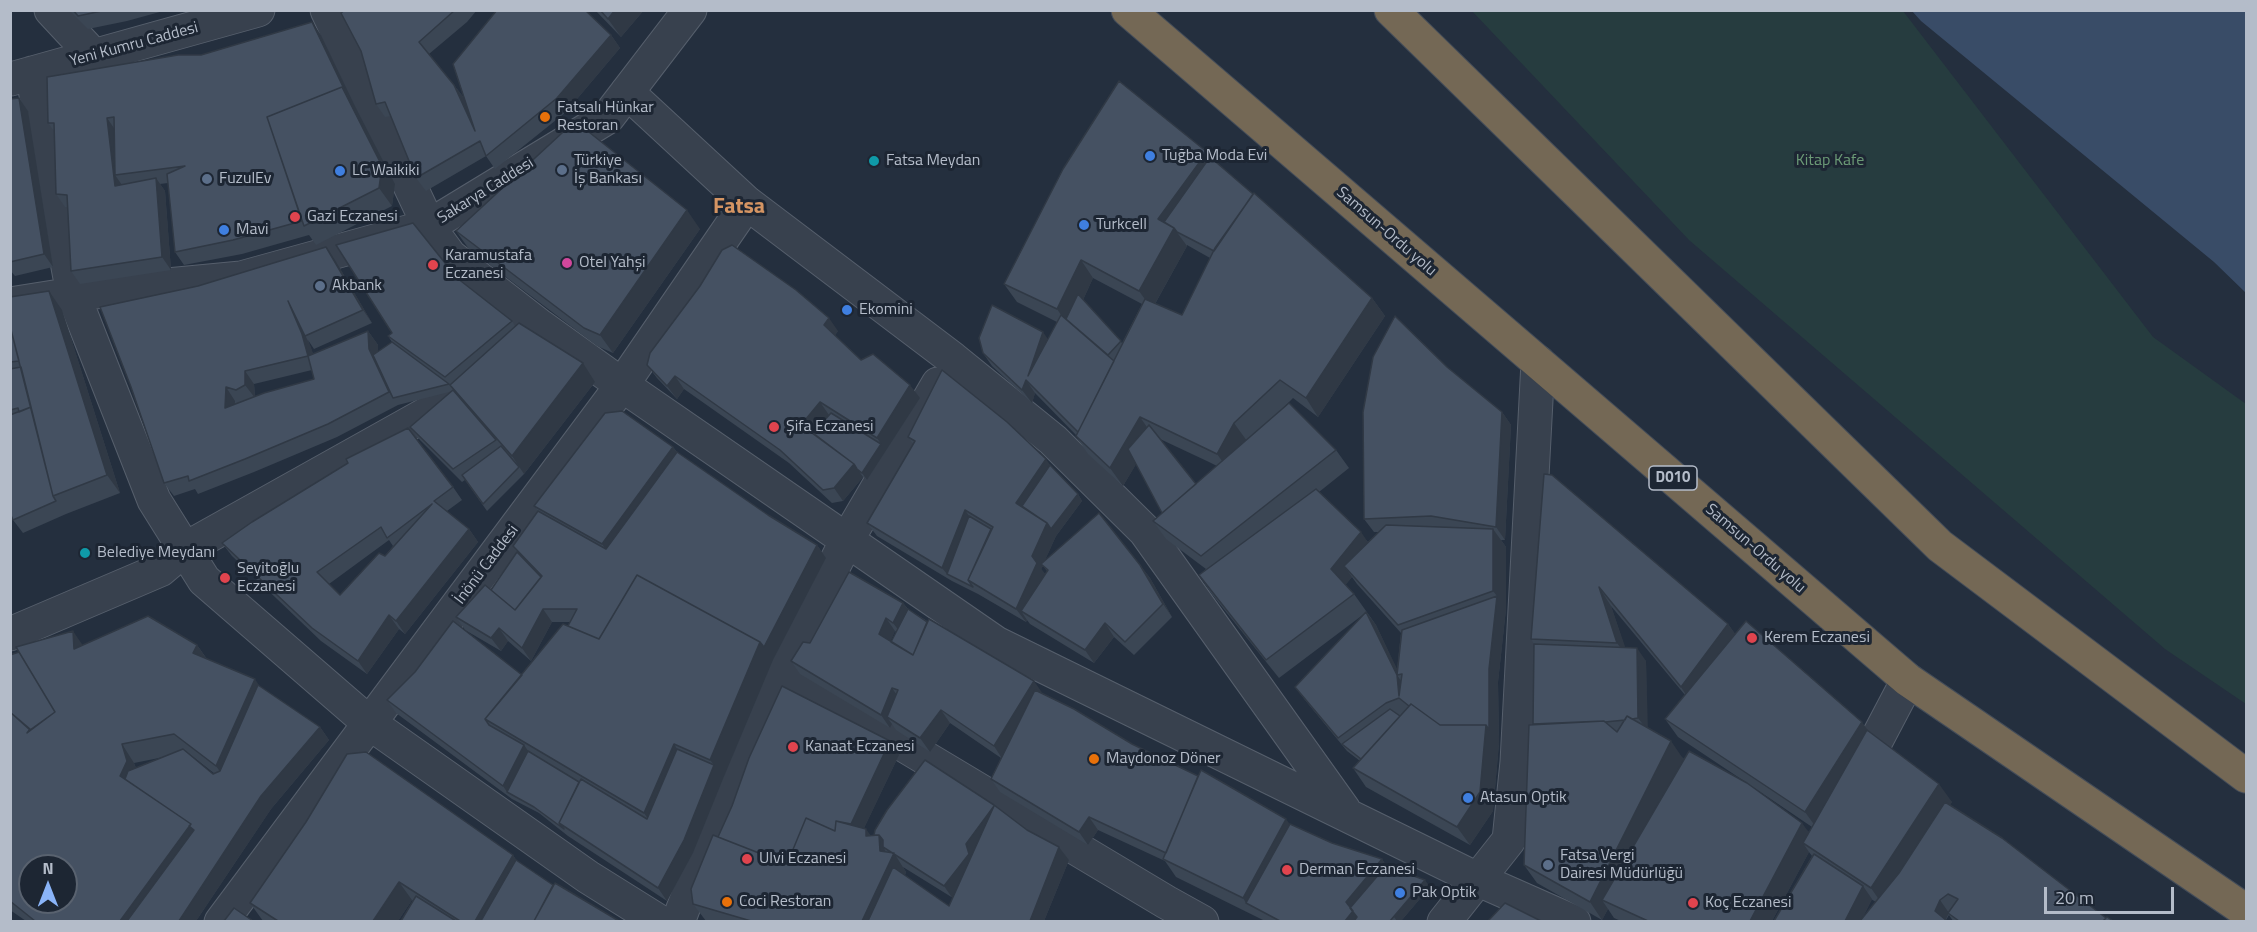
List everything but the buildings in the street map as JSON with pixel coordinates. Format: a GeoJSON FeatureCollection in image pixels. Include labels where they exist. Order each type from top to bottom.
{"type":"FeatureCollection","features":[{"type":"Feature","properties":{"kind":"highway","name":"Samsun-Ordu yolu"},"geometry":{"type":"LineString","coordinates":[[1128,10],[1908,680],[2247,911]]}},
{"type":"Feature","properties":{"kind":"highway"},"geometry":{"type":"LineString","coordinates":[[1391,10],[1940,546],[2247,776]]}},
{"type":"Feature","properties":{"kind":"street"},"geometry":{"type":"LineString","coordinates":[[51,10],[93,55]]}},
{"type":"Feature","properties":{"kind":"street","name":"Yeni Kumru Caddesi"},"geometry":{"type":"LineString","coordinates":[[21,76],[258,10]]}},
{"type":"Feature","properties":{"kind":"street"},"geometry":{"type":"LineString","coordinates":[[327,10],[429,226],[450,256],[540,326],[996,643],[1479,880],[1574,921]]}},
{"type":"Feature","properties":{"kind":"street","name":"Sakarya Caddesi"},"geometry":{"type":"LineString","coordinates":[[10,304],[73,294],[241,278],[429,226],[608,117],[690,10]]}},
{"type":"Feature","properties":{"kind":"street"},"geometry":{"type":"LineString","coordinates":[[21,76],[73,294],[154,500],[204,580],[368,722],[588,877],[660,921]]}},
{"type":"Feature","properties":{"kind":"street"},"geometry":{"type":"LineString","coordinates":[[627,92],[747,203],[953,359],[1053,440],[1145,531],[1347,814]]}},
{"type":"Feature","properties":{"kind":"street","name":"İnönü Caddesi"},"geometry":{"type":"LineString","coordinates":[[220,921],[622,385],[747,203]]}},
{"type":"Feature","properties":{"kind":"street"},"geometry":{"type":"LineString","coordinates":[[513,348],[540,326]]}},
{"type":"Feature","properties":{"kind":"street"},"geometry":{"type":"LineString","coordinates":[[678,921],[712,832],[780,671],[847,540],[953,359]]}},
{"type":"Feature","properties":{"kind":"street"},"geometry":{"type":"LineString","coordinates":[[1444,921],[1509,840],[1517,762],[1538,362]]}},
{"type":"Feature","properties":{"kind":"street"},"geometry":{"type":"LineString","coordinates":[[10,634],[160,570],[185,549],[439,407],[485,370]]}},
{"type":"Feature","properties":{"kind":"street"},"geometry":{"type":"LineString","coordinates":[[780,671],[1166,902],[1202,921]]}},
{"type":"Feature","properties":{"kind":"street"},"geometry":{"type":"LineString","coordinates":[[1842,806],[1908,680]]}},
{"type":"Feature","properties":{"kind":"green space","name":"Kitap Kafe"},"geometry":{"type":"Polygon","coordinates":[[[1472,11],[1903,11],[2153,337],[2246,404],[2246,704],[2165,649],[1689,240],[1472,11]]]}},
{"type":"Feature","properties":{"kind":"water"},"geometry":{"type":"Polygon","coordinates":[[[1912,11],[2246,11],[2246,293],[2214,262],[1921,21],[1912,11]]]}},
{"type":"Feature","properties":{"kind":"place","name":"Fatsalı Hünkar Restoran"},"geometry":{"type":"Point","coordinates":[545,117]}},
{"type":"Feature","properties":{"kind":"place","name":"Tuğba Moda Evi"},"geometry":{"type":"Point","coordinates":[1150,156]}},
{"type":"Feature","properties":{"kind":"place","name":"Fatsa Meydan"},"geometry":{"type":"Point","coordinates":[874,161]}},
{"type":"Feature","properties":{"kind":"place","name":"Türkiye İş Bankası"},"geometry":{"type":"Point","coordinates":[562,170]}},
{"type":"Feature","properties":{"kind":"place","name":"LC Waikiki"},"geometry":{"type":"Point","coordinates":[340,171]}},
{"type":"Feature","properties":{"kind":"place","name":"FuzulEv"},"geometry":{"type":"Point","coordinates":[207,179]}},
{"type":"Feature","properties":{"kind":"place","name":"Gazi Eczanesi"},"geometry":{"type":"Point","coordinates":[295,217]}},
{"type":"Feature","properties":{"kind":"place","name":"Turkcell"},"geometry":{"type":"Point","coordinates":[1084,225]}},
{"type":"Feature","properties":{"kind":"place","name":"Mavi"},"geometry":{"type":"Point","coordinates":[224,230]}},
{"type":"Feature","properties":{"kind":"place","name":"Otel Yahşi"},"geometry":{"type":"Point","coordinates":[567,263]}},
{"type":"Feature","properties":{"kind":"place","name":"Karamustafa Eczanesi"},"geometry":{"type":"Point","coordinates":[433,265]}},
{"type":"Feature","properties":{"kind":"place","name":"Akbank"},"geometry":{"type":"Point","coordinates":[320,286]}},
{"type":"Feature","properties":{"kind":"place","name":"Ekomini"},"geometry":{"type":"Point","coordinates":[847,310]}},
{"type":"Feature","properties":{"kind":"place","name":"Şifa Eczanesi"},"geometry":{"type":"Point","coordinates":[774,427]}},
{"type":"Feature","properties":{"kind":"place","name":"Belediye Meydanı"},"geometry":{"type":"Point","coordinates":[85,553]}},
{"type":"Feature","properties":{"kind":"place","name":"Seyitoğlu Eczanesi"},"geometry":{"type":"Point","coordinates":[225,578]}},
{"type":"Feature","properties":{"kind":"place","name":"Kerem Eczanesi"},"geometry":{"type":"Point","coordinates":[1752,638]}},
{"type":"Feature","properties":{"kind":"place","name":"Kanaat Eczanesi"},"geometry":{"type":"Point","coordinates":[793,747]}},
{"type":"Feature","properties":{"kind":"place","name":"Maydonoz Döner"},"geometry":{"type":"Point","coordinates":[1094,759]}},
{"type":"Feature","properties":{"kind":"place","name":"Atasun Optik"},"geometry":{"type":"Point","coordinates":[1468,798]}},
{"type":"Feature","properties":{"kind":"place","name":"Ulvi Eczanesi"},"geometry":{"type":"Point","coordinates":[747,859]}},
{"type":"Feature","properties":{"kind":"place","name":"Fatsa Vergi Dairesi Müdürlüğü"},"geometry":{"type":"Point","coordinates":[1548,865]}},
{"type":"Feature","properties":{"kind":"place","name":"Derman Eczanesi"},"geometry":{"type":"Point","coordinates":[1287,870]}},
{"type":"Feature","properties":{"kind":"place","name":"Pak Optik"},"geometry":{"type":"Point","coordinates":[1400,893]}},
{"type":"Feature","properties":{"kind":"place","name":"Coci Restoran"},"geometry":{"type":"Point","coordinates":[727,902]}},
{"type":"Feature","properties":{"kind":"place","name":"Koç Eczanesi"},"geometry":{"type":"Point","coordinates":[1693,903]}},
{"type":"Feature","properties":{"kind":"district","name":"Fatsa"},"geometry":{"type":"Point","coordinates":[739,208]}}]}
